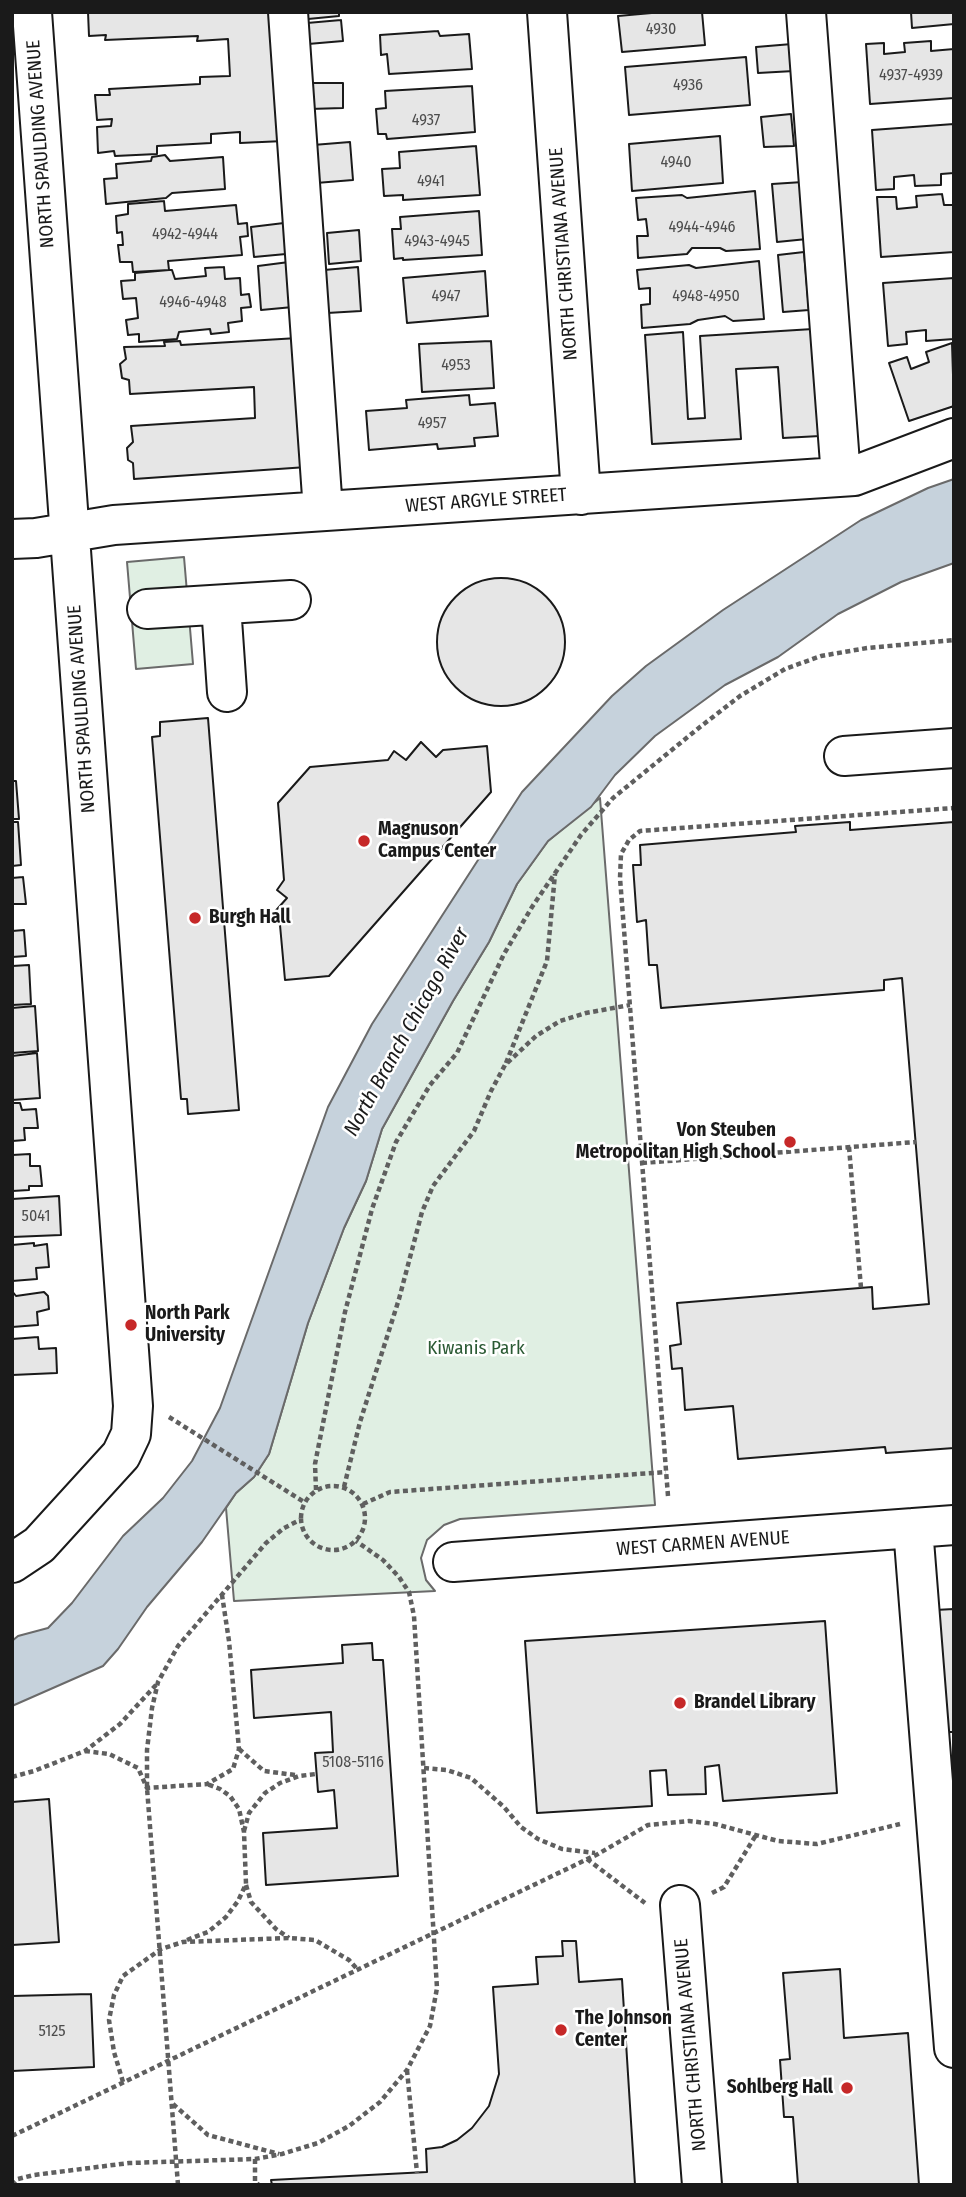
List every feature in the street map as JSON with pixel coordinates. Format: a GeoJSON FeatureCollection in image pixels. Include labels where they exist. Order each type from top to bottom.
{"type":"FeatureCollection","features":[{"type":"Feature","properties":{"kind":"street","name":"NORTH SPAULDING AVENUE"},"geometry":{"type":"LineString","coordinates":[[12,1563],[38,1545],[121,1454],[131,1434],[133,1406],[32,12]]}},
{"type":"Feature","properties":{"kind":"street"},"geometry":{"type":"LineString","coordinates":[[288,12],[323,511]]}},
{"type":"Feature","properties":{"kind":"street","name":"NORTH CHRISTIANA AVENUE"},"geometry":{"type":"LineString","coordinates":[[547,12],[581,495]]}},
{"type":"Feature","properties":{"kind":"street"},"geometry":{"type":"LineString","coordinates":[[806,12],[841,477]]}},
{"type":"Feature","properties":{"kind":"street","name":"WEST ARGYLE STREET"},"geometry":{"type":"LineString","coordinates":[[12,539],[114,525],[854,476],[954,438]]}},
{"type":"Feature","properties":{"kind":"street"},"geometry":{"type":"LineString","coordinates":[[147,609],[291,600]]}},
{"type":"Feature","properties":{"kind":"street"},"geometry":{"type":"LineString","coordinates":[[221,605],[227,692]]}},
{"type":"Feature","properties":{"kind":"street"},"geometry":{"type":"LineString","coordinates":[[844,756],[954,748]]}},
{"type":"Feature","properties":{"kind":"street","name":"WEST CARMEN AVENUE"},"geometry":{"type":"LineString","coordinates":[[453,1562],[954,1525]]}},
{"type":"Feature","properties":{"kind":"street"},"geometry":{"type":"LineString","coordinates":[[913,1528],[954,2049]]}},
{"type":"Feature","properties":{"kind":"street","name":"NORTH CHRISTIANA AVENUE"},"geometry":{"type":"LineString","coordinates":[[680,1905],[702,2185]]}},
{"type":"Feature","properties":{"kind":"path"},"geometry":{"type":"LineString","coordinates":[[316,1490],[315,1464],[345,1312],[372,1209],[396,1142],[430,1085],[457,1053],[504,954],[581,835],[613,798],[740,696],[785,669],[821,656],[867,648],[954,640]]}},
{"type":"Feature","properties":{"kind":"path"},"geometry":{"type":"LineString","coordinates":[[668,1496],[620,878],[621,854],[629,840],[640,831],[954,808]]}},
{"type":"Feature","properties":{"kind":"path"},"geometry":{"type":"LineString","coordinates":[[344,1487],[422,1212],[433,1186],[474,1131],[505,1065],[547,961],[555,873]]}},
{"type":"Feature","properties":{"kind":"path"},"geometry":{"type":"LineString","coordinates":[[505,1065],[536,1036],[560,1021],[630,1005]]}},
{"type":"Feature","properties":{"kind":"path"},"geometry":{"type":"LineString","coordinates":[[642,1163],[916,1142]]}},
{"type":"Feature","properties":{"kind":"path"},"geometry":{"type":"LineString","coordinates":[[849,1147],[861,1287]]}},
{"type":"Feature","properties":{"kind":"path"},"geometry":{"type":"LineString","coordinates":[[174,1419],[304,1502]]}},
{"type":"Feature","properties":{"kind":"path"},"geometry":{"type":"LineString","coordinates":[[363,1504],[390,1492],[666,1472]]}},
{"type":"Feature","properties":{"kind":"path"},"geometry":{"type":"LineString","coordinates":[[325,1486],[344,1487],[352,1491],[363,1504],[365,1524],[356,1541],[347,1547],[326,1550],[308,1539],[300,1520],[304,1502],[316,1490],[325,1486]]}},
{"type":"Feature","properties":{"kind":"path"},"geometry":{"type":"LineString","coordinates":[[12,1777],[85,1751],[120,1724],[158,1682],[178,1646],[266,1544],[284,1528],[300,1520]]}},
{"type":"Feature","properties":{"kind":"path"},"geometry":{"type":"LineString","coordinates":[[12,2185],[18,2179],[34,2175],[129,2163],[255,2159],[282,2154],[318,2143],[349,2126],[380,2102],[407,2070],[430,2026],[437,1988],[414,1616],[409,1592],[399,1577],[383,1560],[356,1541]]}},
{"type":"Feature","properties":{"kind":"path"},"geometry":{"type":"LineString","coordinates":[[207,1784],[233,1769],[239,1749],[222,1595]]}},
{"type":"Feature","properties":{"kind":"path"},"geometry":{"type":"LineString","coordinates":[[158,1682],[147,1750],[147,1788],[178,2185]]}},
{"type":"Feature","properties":{"kind":"path"},"geometry":{"type":"LineString","coordinates":[[239,1749],[264,1771],[299,1776]]}},
{"type":"Feature","properties":{"kind":"path"},"geometry":{"type":"LineString","coordinates":[[85,1751],[108,1754],[138,1768],[147,1788]]}},
{"type":"Feature","properties":{"kind":"path"},"geometry":{"type":"LineString","coordinates":[[424,1768],[447,1770],[471,1778],[496,1799],[521,1827],[538,1839],[562,1849],[598,1854]]}},
{"type":"Feature","properties":{"kind":"path"},"geometry":{"type":"LineString","coordinates":[[244,1832],[249,1813],[265,1793],[280,1783],[299,1776],[317,1774]]}},
{"type":"Feature","properties":{"kind":"path"},"geometry":{"type":"LineString","coordinates":[[147,1788],[207,1784],[230,1796],[239,1809],[244,1832],[246,1884],[251,1902],[289,1938]]}},
{"type":"Feature","properties":{"kind":"path"},"geometry":{"type":"LineString","coordinates":[[12,2136],[598,1854],[648,1825],[689,1821],[715,1824],[778,1841],[817,1844],[841,1840],[886,1826],[936,1820]]}},
{"type":"Feature","properties":{"kind":"path"},"geometry":{"type":"LineString","coordinates":[[123,2082],[114,2052],[109,2020],[114,1995],[123,1976],[161,1950],[208,1932],[226,1917],[239,1901],[246,1884]]}},
{"type":"Feature","properties":{"kind":"path"},"geometry":{"type":"LineString","coordinates":[[183,1941],[289,1938],[315,1940],[341,1955],[357,1969]]}},
{"type":"Feature","properties":{"kind":"path"},"geometry":{"type":"LineString","coordinates":[[407,2070],[417,2173]]}},
{"type":"Feature","properties":{"kind":"path"},"geometry":{"type":"LineString","coordinates":[[172,2103],[208,2135],[282,2154]]}},
{"type":"Feature","properties":{"kind":"path"},"geometry":{"type":"LineString","coordinates":[[255,2159],[255,2182],[259,2185]]}},
{"type":"Feature","properties":{"kind":"green space"},"geometry":{"type":"Polygon","coordinates":[[[184,557],[193,664],[136,669],[127,562],[184,557]]]}},
{"type":"Feature","properties":{"kind":"green space","name":"Kiwanis Park"},"geometry":{"type":"Polygon","coordinates":[[[600,798],[655,1505],[460,1519],[444,1525],[427,1540],[421,1558],[426,1580],[435,1591],[234,1601],[226,1508],[236,1493],[254,1477],[269,1454],[308,1323],[344,1228],[366,1181],[382,1129],[489,942],[517,884],[548,841],[600,798]]]}},
{"type":"Feature","properties":{"kind":"water","name":"North Branch Chicago River"},"geometry":{"type":"Polygon","coordinates":[[[954,479],[954,563],[901,582],[838,614],[778,657],[725,685],[655,736],[615,775],[591,807],[548,841],[517,884],[489,942],[382,1129],[366,1181],[344,1228],[308,1323],[269,1454],[254,1477],[236,1493],[202,1542],[147,1607],[103,1666],[12,1706],[12,1641],[18,1636],[48,1628],[72,1603],[123,1536],[163,1498],[192,1461],[220,1408],[328,1107],[372,1024],[522,792],[612,696],[646,666],[723,610],[861,520],[928,488],[954,479]]]}},
{"type":"Feature","properties":{"kind":"building"},"geometry":{"type":"Polygon","coordinates":[[[88,12],[276,12],[284,141],[240,143],[240,132],[211,134],[211,143],[157,146],[157,154],[115,156],[114,151],[98,153],[97,127],[111,126],[112,119],[97,120],[95,95],[110,95],[109,89],[200,84],[200,77],[230,76],[228,39],[197,41],[198,36],[105,40],[106,35],[89,36],[88,12]]]}},
{"type":"Feature","properties":{"kind":"building"},"geometry":{"type":"Polygon","coordinates":[[[308,12],[339,12],[339,16],[308,19],[308,12]]]}},
{"type":"Feature","properties":{"kind":"building"},"geometry":{"type":"Polygon","coordinates":[[[702,12],[705,45],[622,52],[618,16],[702,12]]]}},
{"type":"Feature","properties":{"kind":"building"},"geometry":{"type":"Polygon","coordinates":[[[911,12],[954,12],[954,24],[912,28],[911,12]]]}},
{"type":"Feature","properties":{"kind":"building"},"geometry":{"type":"Polygon","coordinates":[[[341,20],[343,41],[308,44],[307,23],[341,20]]]}},
{"type":"Feature","properties":{"kind":"building"},"geometry":{"type":"Polygon","coordinates":[[[438,31],[440,36],[469,34],[472,69],[389,74],[387,54],[381,55],[380,35],[438,31]]]}},
{"type":"Feature","properties":{"kind":"building"},"geometry":{"type":"Polygon","coordinates":[[[931,41],[931,51],[954,49],[954,98],[870,104],[866,44],[884,43],[884,54],[905,52],[904,43],[931,41]]]}},
{"type":"Feature","properties":{"kind":"building"},"geometry":{"type":"Polygon","coordinates":[[[792,44],[794,71],[758,73],[756,47],[792,44]]]}},
{"type":"Feature","properties":{"kind":"building"},"geometry":{"type":"Polygon","coordinates":[[[746,57],[750,105],[629,115],[625,67],[746,57]]]}},
{"type":"Feature","properties":{"kind":"building"},"geometry":{"type":"Polygon","coordinates":[[[308,83],[343,83],[343,108],[309,109],[308,83]]]}},
{"type":"Feature","properties":{"kind":"building"},"geometry":{"type":"Polygon","coordinates":[[[472,86],[475,132],[387,139],[386,134],[378,134],[376,109],[386,108],[385,91],[472,86]]]}},
{"type":"Feature","properties":{"kind":"building"},"geometry":{"type":"Polygon","coordinates":[[[791,114],[794,146],[764,147],[761,117],[791,114]]]}},
{"type":"Feature","properties":{"kind":"building"},"geometry":{"type":"Polygon","coordinates":[[[954,124],[954,173],[941,174],[941,185],[915,186],[914,175],[894,177],[894,189],[876,190],[872,130],[954,124]]]}},
{"type":"Feature","properties":{"kind":"building"},"geometry":{"type":"Polygon","coordinates":[[[720,136],[723,183],[632,191],[629,144],[720,136]]]}},
{"type":"Feature","properties":{"kind":"building"},"geometry":{"type":"Polygon","coordinates":[[[350,142],[353,180],[316,183],[313,145],[350,142]]]}},
{"type":"Feature","properties":{"kind":"building"},"geometry":{"type":"Polygon","coordinates":[[[476,146],[480,195],[403,200],[403,195],[384,196],[382,169],[400,168],[399,152],[476,146]]]}},
{"type":"Feature","properties":{"kind":"building"},"geometry":{"type":"Polygon","coordinates":[[[165,155],[170,161],[223,157],[225,189],[172,193],[166,198],[106,204],[104,179],[117,178],[116,164],[151,161],[152,157],[165,155]]]}},
{"type":"Feature","properties":{"kind":"building"},"geometry":{"type":"Polygon","coordinates":[[[803,182],[807,239],[777,242],[772,184],[803,182]]]}},
{"type":"Feature","properties":{"kind":"building"},"geometry":{"type":"Polygon","coordinates":[[[755,191],[760,249],[726,251],[720,248],[692,248],[687,254],[638,258],[637,236],[648,236],[646,219],[638,220],[636,198],[682,195],[687,198],[755,191]]]}},
{"type":"Feature","properties":{"kind":"building"},"geometry":{"type":"Polygon","coordinates":[[[942,194],[944,205],[954,205],[954,252],[881,257],[877,197],[896,197],[897,209],[917,207],[916,196],[942,194]]]}},
{"type":"Feature","properties":{"kind":"building"},"geometry":{"type":"Polygon","coordinates":[[[164,201],[165,211],[236,205],[238,224],[247,223],[248,236],[240,237],[242,255],[168,261],[169,270],[133,272],[132,262],[120,262],[118,245],[123,245],[122,232],[117,233],[116,216],[128,214],[128,204],[164,201]]]}},
{"type":"Feature","properties":{"kind":"building"},"geometry":{"type":"Polygon","coordinates":[[[479,211],[482,255],[394,259],[392,229],[401,229],[400,217],[479,211]]]}},
{"type":"Feature","properties":{"kind":"building"},"geometry":{"type":"Polygon","coordinates":[[[284,223],[286,254],[254,257],[251,227],[284,223]]]}},
{"type":"Feature","properties":{"kind":"building"},"geometry":{"type":"Polygon","coordinates":[[[359,230],[361,261],[329,264],[327,233],[359,230]]]}},
{"type":"Feature","properties":{"kind":"building"},"geometry":{"type":"Polygon","coordinates":[[[804,252],[809,310],[783,312],[778,255],[804,252]]]}},
{"type":"Feature","properties":{"kind":"building"},"geometry":{"type":"Polygon","coordinates":[[[759,261],[764,319],[733,321],[725,316],[698,320],[690,324],[642,328],[641,305],[650,304],[650,288],[639,289],[637,270],[689,265],[696,268],[759,261]]]}},
{"type":"Feature","properties":{"kind":"building"},"geometry":{"type":"Polygon","coordinates":[[[289,262],[293,307],[261,310],[258,266],[289,262]]]}},
{"type":"Feature","properties":{"kind":"building"},"geometry":{"type":"Polygon","coordinates":[[[224,267],[225,279],[240,278],[241,295],[249,294],[251,307],[241,308],[242,321],[228,323],[229,332],[211,334],[210,329],[179,332],[177,339],[139,342],[139,334],[128,335],[126,320],[138,318],[136,298],[123,299],[121,281],[135,280],[135,273],[169,270],[172,270],[175,279],[206,276],[205,268],[224,267]]]}},
{"type":"Feature","properties":{"kind":"building"},"geometry":{"type":"Polygon","coordinates":[[[358,267],[361,311],[327,313],[324,270],[358,267]]]}},
{"type":"Feature","properties":{"kind":"building"},"geometry":{"type":"Polygon","coordinates":[[[485,271],[488,316],[407,323],[403,278],[485,271]]]}},
{"type":"Feature","properties":{"kind":"building"},"geometry":{"type":"Polygon","coordinates":[[[954,278],[954,339],[926,341],[926,330],[906,332],[907,344],[888,346],[883,283],[954,278]]]}},
{"type":"Feature","properties":{"kind":"building"},"geometry":{"type":"Polygon","coordinates":[[[813,329],[820,436],[783,438],[778,367],[736,369],[741,439],[652,444],[645,335],[683,332],[688,419],[705,418],[700,336],[813,329]]]}},
{"type":"Feature","properties":{"kind":"building"},"geometry":{"type":"Polygon","coordinates":[[[298,338],[307,467],[134,479],[133,463],[128,460],[127,448],[133,442],[131,426],[255,418],[254,387],[130,394],[129,380],[122,378],[120,364],[126,359],[124,347],[165,346],[164,342],[180,341],[181,345],[298,338]]]}},
{"type":"Feature","properties":{"kind":"building"},"geometry":{"type":"Polygon","coordinates":[[[491,341],[494,388],[422,392],[419,344],[491,341]]]}},
{"type":"Feature","properties":{"kind":"building"},"geometry":{"type":"Polygon","coordinates":[[[952,343],[954,406],[909,421],[889,363],[907,357],[911,369],[929,362],[926,352],[952,343]]]}},
{"type":"Feature","properties":{"kind":"building"},"geometry":{"type":"Polygon","coordinates":[[[469,395],[470,405],[495,403],[498,436],[474,438],[475,446],[438,449],[437,444],[369,450],[366,411],[407,408],[406,400],[469,395]]]}},
{"type":"Feature","properties":{"kind":"building"},"geometry":{"type":"Polygon","coordinates":[[[501,578],[525,583],[546,597],[560,618],[565,642],[560,666],[546,687],[525,701],[501,706],[477,701],[456,687],[442,666],[437,642],[442,618],[456,597],[477,583],[501,578]]]}},
{"type":"Feature","properties":{"kind":"building","name":"Burgh Hall"},"geometry":{"type":"Polygon","coordinates":[[[208,718],[239,1110],[188,1114],[187,1099],[181,1099],[152,737],[160,736],[160,722],[208,718]]]}},
{"type":"Feature","properties":{"kind":"building","name":"Magnuson Campus Center"},"geometry":{"type":"Polygon","coordinates":[[[421,742],[436,757],[443,750],[487,746],[491,792],[329,976],[285,980],[280,925],[271,916],[287,898],[277,890],[284,880],[278,803],[310,767],[388,760],[394,751],[406,760],[421,742]]]}},
{"type":"Feature","properties":{"kind":"building"},"geometry":{"type":"Polygon","coordinates":[[[12,781],[16,781],[19,819],[12,819],[12,781]]]}},
{"type":"Feature","properties":{"kind":"building"},"geometry":{"type":"Polygon","coordinates":[[[12,822],[18,822],[21,865],[12,866],[12,822]]]}},
{"type":"Feature","properties":{"kind":"building"},"geometry":{"type":"Polygon","coordinates":[[[850,822],[850,830],[954,822],[954,1448],[886,1453],[885,1447],[738,1459],[733,1406],[685,1410],[682,1368],[672,1369],[670,1346],[681,1344],[677,1303],[872,1287],[873,1309],[929,1304],[902,978],[884,980],[884,990],[661,1008],[657,965],[649,965],[646,920],[637,922],[633,865],[641,865],[640,845],[796,832],[795,826],[850,822]]]}},
{"type":"Feature","properties":{"kind":"building"},"geometry":{"type":"Polygon","coordinates":[[[23,877],[26,904],[12,904],[12,878],[23,877]]]}},
{"type":"Feature","properties":{"kind":"building"},"geometry":{"type":"Polygon","coordinates":[[[24,930],[26,956],[12,957],[12,931],[24,930]]]}},
{"type":"Feature","properties":{"kind":"building"},"geometry":{"type":"Polygon","coordinates":[[[29,965],[31,1004],[12,1005],[12,966],[29,965]]]}},
{"type":"Feature","properties":{"kind":"building"},"geometry":{"type":"Polygon","coordinates":[[[35,1006],[38,1051],[12,1053],[12,1008],[35,1006]]]}},
{"type":"Feature","properties":{"kind":"building"},"geometry":{"type":"Polygon","coordinates":[[[37,1053],[40,1098],[12,1100],[12,1056],[37,1053]]]}},
{"type":"Feature","properties":{"kind":"building"},"geometry":{"type":"Polygon","coordinates":[[[12,1103],[20,1103],[22,1110],[36,1109],[38,1128],[24,1128],[25,1140],[12,1141],[12,1103]]]}},
{"type":"Feature","properties":{"kind":"building"},"geometry":{"type":"Polygon","coordinates":[[[30,1154],[30,1166],[40,1166],[42,1186],[29,1186],[29,1190],[12,1191],[12,1155],[30,1154]]]}},
{"type":"Feature","properties":{"kind":"building"},"geometry":{"type":"Polygon","coordinates":[[[59,1196],[61,1235],[12,1237],[12,1199],[59,1196]]]}},
{"type":"Feature","properties":{"kind":"building"},"geometry":{"type":"Polygon","coordinates":[[[34,1243],[34,1246],[47,1244],[49,1267],[36,1268],[37,1279],[12,1281],[12,1245],[34,1243]]]}},
{"type":"Feature","properties":{"kind":"building"},"geometry":{"type":"Polygon","coordinates":[[[12,1291],[16,1296],[44,1292],[48,1296],[49,1309],[37,1312],[38,1325],[12,1327],[12,1291]]]}},
{"type":"Feature","properties":{"kind":"building"},"geometry":{"type":"Polygon","coordinates":[[[38,1337],[39,1349],[56,1348],[57,1373],[12,1375],[12,1339],[38,1337]]]}},
{"type":"Feature","properties":{"kind":"building"},"geometry":{"type":"Polygon","coordinates":[[[954,1609],[954,1732],[944,1732],[935,1610],[954,1609]]]}},
{"type":"Feature","properties":{"kind":"building","name":"Brandel Library"},"geometry":{"type":"Polygon","coordinates":[[[825,1621],[837,1793],[723,1801],[719,1765],[705,1767],[706,1794],[668,1795],[666,1770],[650,1771],[652,1806],[537,1813],[525,1641],[825,1621]]]}},
{"type":"Feature","properties":{"kind":"building"},"geometry":{"type":"Polygon","coordinates":[[[372,1643],[373,1660],[383,1660],[398,1876],[266,1885],[263,1833],[337,1828],[334,1790],[318,1792],[315,1753],[333,1752],[331,1712],[254,1718],[251,1670],[343,1663],[342,1645],[372,1643]]]}},
{"type":"Feature","properties":{"kind":"building"},"geometry":{"type":"Polygon","coordinates":[[[49,1799],[59,1942],[12,1945],[12,1802],[49,1799]]]}},
{"type":"Feature","properties":{"kind":"building","name":"The Johnson Center"},"geometry":{"type":"Polygon","coordinates":[[[562,1941],[576,1941],[579,1982],[622,1979],[635,2185],[272,2185],[271,2180],[427,2172],[426,2149],[442,2147],[457,2140],[472,2128],[489,2106],[499,2074],[493,1987],[538,1984],[536,1957],[563,1956],[562,1941]]]}},
{"type":"Feature","properties":{"kind":"building","name":"Sohlberg Hall"},"geometry":{"type":"Polygon","coordinates":[[[840,1969],[844,2038],[908,2033],[919,2185],[798,2185],[793,2117],[784,2117],[780,2060],[790,2059],[783,1973],[840,1969]]]}},
{"type":"Feature","properties":{"kind":"building"},"geometry":{"type":"Polygon","coordinates":[[[91,1994],[94,2067],[12,2071],[12,1996],[91,1994]]]}},
{"type":"Feature","properties":{"kind":"place","name":"Magnuson Campus Center"},"geometry":{"type":"Point","coordinates":[364,841]}},
{"type":"Feature","properties":{"kind":"place","name":"Burgh Hall"},"geometry":{"type":"Point","coordinates":[195,918]}},
{"type":"Feature","properties":{"kind":"place","name":"Von Steuben Metropolitan High School"},"geometry":{"type":"Point","coordinates":[790,1142]}},
{"type":"Feature","properties":{"kind":"place","name":"North Park University"},"geometry":{"type":"Point","coordinates":[131,1325]}},
{"type":"Feature","properties":{"kind":"place","name":"Brandel Library"},"geometry":{"type":"Point","coordinates":[680,1703]}},
{"type":"Feature","properties":{"kind":"place","name":"The Johnson Center"},"geometry":{"type":"Point","coordinates":[561,2030]}},
{"type":"Feature","properties":{"kind":"place","name":"Sohlberg Hall"},"geometry":{"type":"Point","coordinates":[847,2088]}}]}
